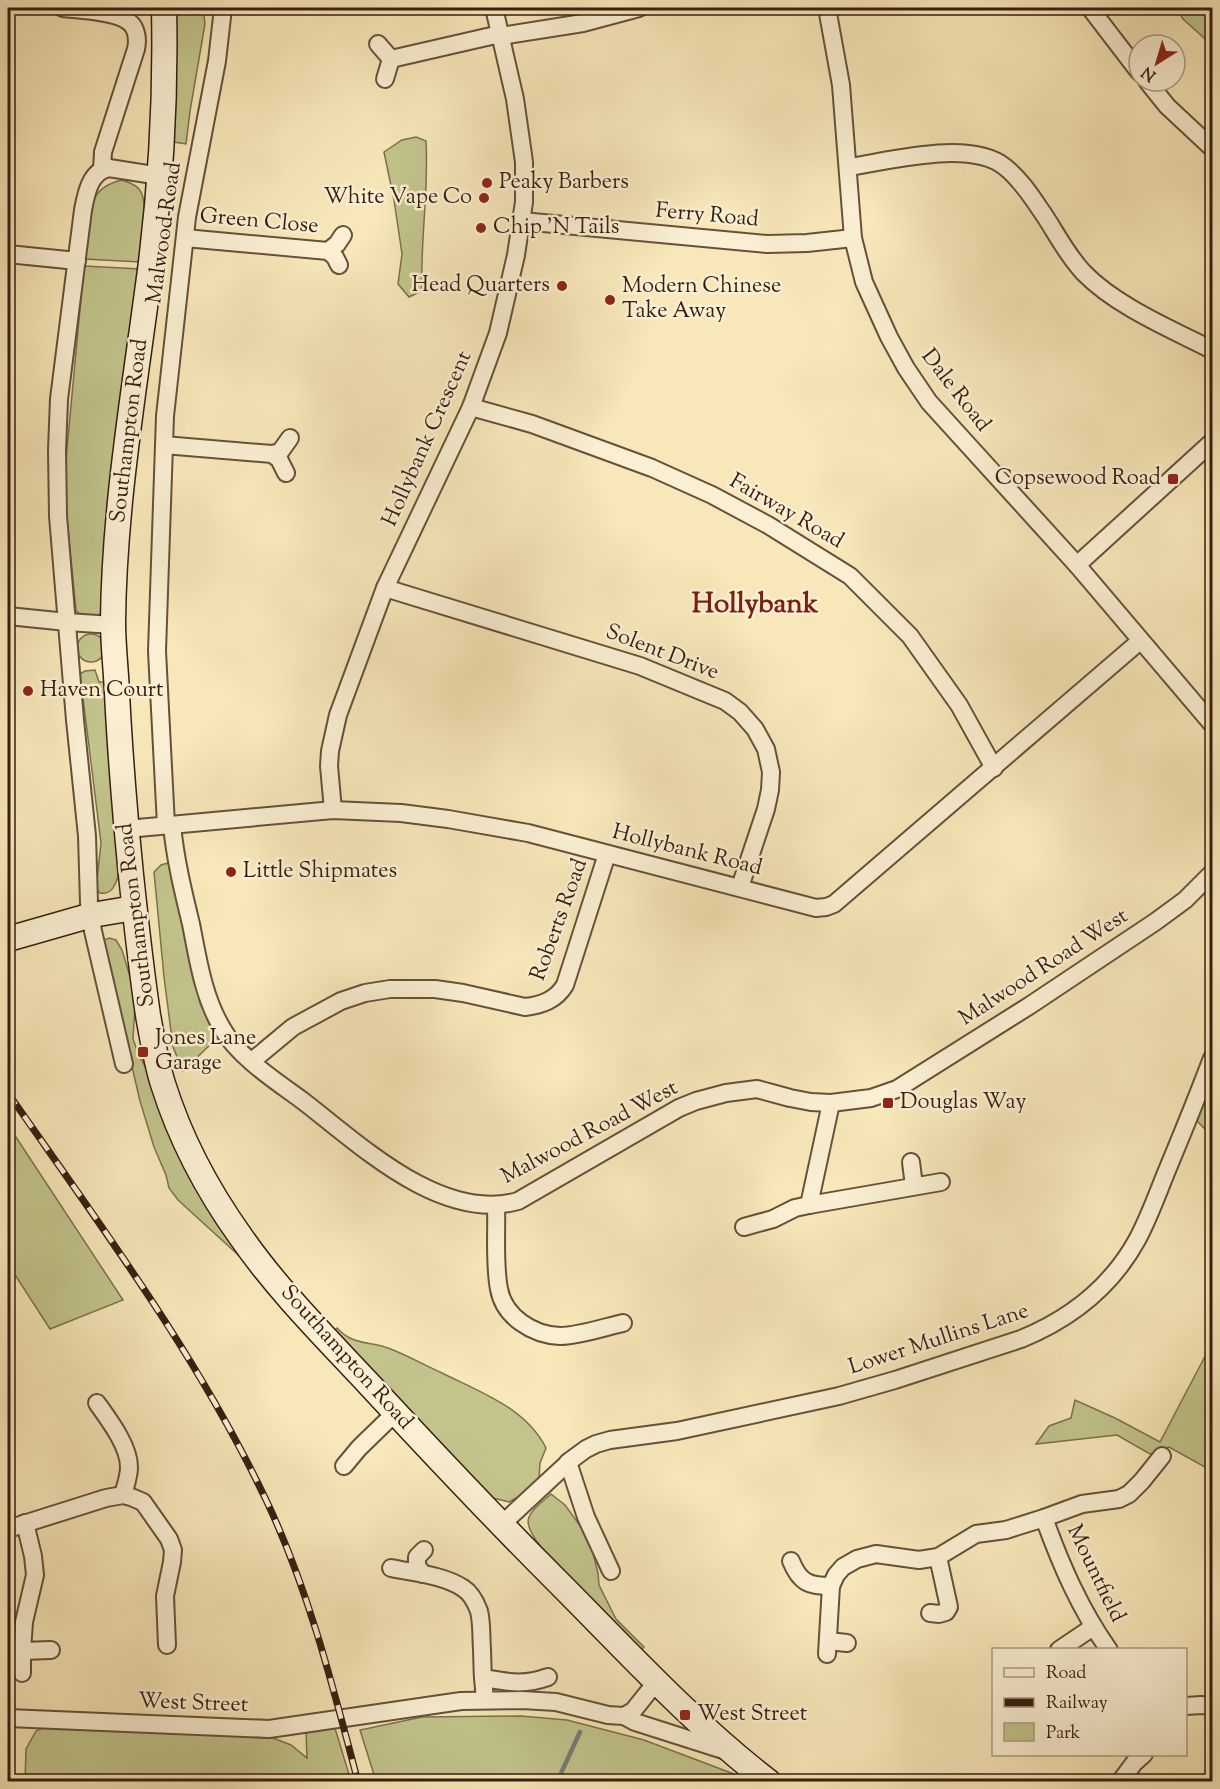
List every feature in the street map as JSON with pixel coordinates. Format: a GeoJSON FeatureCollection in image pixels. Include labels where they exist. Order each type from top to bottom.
{"type":"FeatureCollection","features":[{"type":"Feature","properties":{"kind":"street"},"geometry":{"type":"LineString","coordinates":[[63,8],[118,17],[129,22],[135,30],[136,49],[103,152],[102,169],[109,168],[160,176]]}},
{"type":"Feature","properties":{"kind":"street","name":"Southampton Road"},"geometry":{"type":"LineString","coordinates":[[164,8],[164,96],[160,176],[151,265],[127,444],[113,625],[134,908],[153,1048],[163,1085],[197,1165],[226,1215],[263,1267],[395,1413],[501,1525],[732,1753],[769,1782]]}},
{"type":"Feature","properties":{"kind":"street","name":"Malwood Road"},"geometry":{"type":"LineString","coordinates":[[169,825],[157,651],[164,445],[170,362],[190,199],[218,50],[223,8]]}},
{"type":"Feature","properties":{"kind":"street","name":"Hollybank Crescent"},"geometry":{"type":"LineString","coordinates":[[333,810],[329,766],[333,734],[347,690],[386,588],[471,407],[498,333],[509,288],[522,221],[525,187],[524,162],[515,99],[494,8]]}},
{"type":"Feature","properties":{"kind":"street"},"geometry":{"type":"LineString","coordinates":[[391,59],[501,35],[583,23],[639,8]]}},
{"type":"Feature","properties":{"kind":"street","name":"Dale Road"},"geometry":{"type":"LineString","coordinates":[[827,8],[842,85],[853,238],[868,292],[889,337],[929,402],[1077,565],[1212,724]]}},
{"type":"Feature","properties":{"kind":"street"},"geometry":{"type":"LineString","coordinates":[[1090,8],[1127,56]]}},
{"type":"Feature","properties":{"kind":"street"},"geometry":{"type":"LineString","coordinates":[[378,44],[391,59]]}},
{"type":"Feature","properties":{"kind":"street"},"geometry":{"type":"LineString","coordinates":[[385,78],[391,59]]}},
{"type":"Feature","properties":{"kind":"street"},"geometry":{"type":"LineString","coordinates":[[1157,93],[1167,106],[1212,148]]}},
{"type":"Feature","properties":{"kind":"street"},"geometry":{"type":"LineString","coordinates":[[849,167],[942,153],[965,153],[1004,165],[1020,181],[1071,259],[1086,274],[1104,290],[1148,317],[1212,350]]}},
{"type":"Feature","properties":{"kind":"street","name":"Southampton Road"},"geometry":{"type":"LineString","coordinates":[[102,169],[88,186],[83,210],[59,399],[58,516],[87,836],[89,903],[93,931],[124,1064]]}},
{"type":"Feature","properties":{"kind":"street","name":"Ferry Road"},"geometry":{"type":"LineString","coordinates":[[522,221],[767,244],[853,238]]}},
{"type":"Feature","properties":{"kind":"street","name":"Green Close"},"geometry":{"type":"LineString","coordinates":[[328,251],[343,235]]}},
{"type":"Feature","properties":{"kind":"street","name":"Green Close"},"geometry":{"type":"LineString","coordinates":[[185,238],[328,251],[339,265]]}},
{"type":"Feature","properties":{"kind":"street"},"geometry":{"type":"LineString","coordinates":[[8,254],[77,261]]}},
{"type":"Feature","properties":{"kind":"street","name":"Fairway Road"},"geometry":{"type":"LineString","coordinates":[[471,407],[532,424],[652,468],[712,495],[759,520],[850,576],[910,636],[959,705],[994,768]]}},
{"type":"Feature","properties":{"kind":"street"},"geometry":{"type":"LineString","coordinates":[[164,445],[272,454],[280,452],[290,438]]}},
{"type":"Feature","properties":{"kind":"street"},"geometry":{"type":"LineString","coordinates":[[1077,565],[1212,442]]}},
{"type":"Feature","properties":{"kind":"street"},"geometry":{"type":"LineString","coordinates":[[272,454],[279,459],[285,473]]}},
{"type":"Feature","properties":{"kind":"street","name":"Solent Drive"},"geometry":{"type":"LineString","coordinates":[[386,588],[640,666],[725,701],[740,712],[755,729],[766,749],[771,772],[771,790],[740,887]]}},
{"type":"Feature","properties":{"kind":"street"},"geometry":{"type":"LineString","coordinates":[[8,616],[113,625]]}},
{"type":"Feature","properties":{"kind":"street","name":"Hollybank Road"},"geometry":{"type":"LineString","coordinates":[[127,829],[333,810],[401,813],[528,833],[816,908],[826,907],[834,904],[994,768],[1140,640]]}},
{"type":"Feature","properties":{"kind":"street","name":"Malwood Road West"},"geometry":{"type":"LineString","coordinates":[[169,825],[204,984],[225,1034],[234,1045],[364,1149],[407,1178],[437,1193],[471,1203],[496,1206],[518,1201],[532,1194],[679,1108],[696,1101],[726,1093],[757,1089],[811,1102],[831,1103],[885,1094],[912,1080],[1029,1006],[1155,922],[1185,900],[1212,873]]}},
{"type":"Feature","properties":{"kind":"street","name":"Roberts Road"},"geometry":{"type":"LineString","coordinates":[[252,1061],[293,1027],[341,1001],[364,993],[390,989],[435,989],[525,1007],[550,1001],[560,994],[565,985],[607,854]]}},
{"type":"Feature","properties":{"kind":"street"},"geometry":{"type":"LineString","coordinates":[[8,939],[92,915],[134,908]]}},
{"type":"Feature","properties":{"kind":"street","name":"Lower Mullins Lane"},"geometry":{"type":"LineString","coordinates":[[501,1525],[568,1462],[586,1449],[610,1440],[677,1431],[839,1396],[1021,1339],[1064,1318],[1104,1284],[1138,1239],[1212,1058]]}},
{"type":"Feature","properties":{"kind":"street"},"geometry":{"type":"LineString","coordinates":[[809,1205],[831,1103]]}},
{"type":"Feature","properties":{"kind":"street"},"geometry":{"type":"LineString","coordinates":[[910,1162],[914,1186]]}},
{"type":"Feature","properties":{"kind":"street"},"geometry":{"type":"LineString","coordinates":[[744,1227],[765,1230],[773,1219],[795,1208],[941,1182]]}},
{"type":"Feature","properties":{"kind":"street"},"geometry":{"type":"LineString","coordinates":[[496,1206],[499,1291],[507,1307],[519,1321],[532,1331],[563,1336],[623,1323]]}},
{"type":"Feature","properties":{"kind":"street"},"geometry":{"type":"LineString","coordinates":[[97,1403],[121,1440],[128,1460],[129,1467],[123,1496]]}},
{"type":"Feature","properties":{"kind":"street"},"geometry":{"type":"LineString","coordinates":[[344,1466],[395,1413]]}},
{"type":"Feature","properties":{"kind":"street","name":"Mountfield"},"geometry":{"type":"LineString","coordinates":[[831,1586],[843,1567],[857,1558],[876,1554],[919,1560],[939,1557],[976,1534],[1006,1530],[1082,1504],[1119,1499],[1129,1494],[1142,1481],[1162,1456]]}},
{"type":"Feature","properties":{"kind":"street"},"geometry":{"type":"LineString","coordinates":[[568,1462],[586,1517],[611,1571]]}},
{"type":"Feature","properties":{"kind":"street"},"geometry":{"type":"LineString","coordinates":[[8,1529],[96,1501],[123,1496],[142,1502],[169,1539],[173,1550],[165,1596],[167,1645]]}},
{"type":"Feature","properties":{"kind":"street","name":"Mountfield"},"geometry":{"type":"LineString","coordinates":[[1044,1518],[1066,1576],[1093,1627],[1108,1648]]}},
{"type":"Feature","properties":{"kind":"street"},"geometry":{"type":"LineString","coordinates":[[22,1673],[24,1620],[35,1575],[25,1523]]}},
{"type":"Feature","properties":{"kind":"street"},"geometry":{"type":"LineString","coordinates":[[423,1574],[417,1566],[417,1557],[424,1550]]}},
{"type":"Feature","properties":{"kind":"street"},"geometry":{"type":"LineString","coordinates":[[930,1613],[946,1612],[949,1607],[939,1557]]}},
{"type":"Feature","properties":{"kind":"street"},"geometry":{"type":"LineString","coordinates":[[791,1561],[795,1572],[803,1580],[817,1586],[831,1586],[828,1647],[847,1643]]}},
{"type":"Feature","properties":{"kind":"street"},"geometry":{"type":"LineString","coordinates":[[392,1568],[453,1583],[466,1590],[474,1600],[481,1626],[485,1700]]}},
{"type":"Feature","properties":{"kind":"street"},"geometry":{"type":"LineString","coordinates":[[1062,1648],[1093,1627]]}},
{"type":"Feature","properties":{"kind":"street"},"geometry":{"type":"LineString","coordinates":[[22,1651],[51,1650]]}},
{"type":"Feature","properties":{"kind":"street"},"geometry":{"type":"LineString","coordinates":[[483,1678],[512,1683],[533,1682],[548,1677]]}},
{"type":"Feature","properties":{"kind":"street"},"geometry":{"type":"LineString","coordinates":[[624,1716],[633,1711],[657,1681]]}},
{"type":"Feature","properties":{"kind":"street","name":"West Street"},"geometry":{"type":"LineString","coordinates":[[8,1718],[269,1729],[461,1701],[522,1700],[556,1702],[608,1715],[624,1716],[635,1722],[732,1753]]}},
{"type":"Feature","properties":{"kind":"street"},"geometry":{"type":"LineString","coordinates":[[1187,1706],[1212,1706]]}},
{"type":"Feature","properties":{"kind":"street"},"geometry":{"type":"LineString","coordinates":[[1120,1782],[1134,1763],[1143,1756]]}},
{"type":"Feature","properties":{"kind":"green space"},"geometry":{"type":"Polygon","coordinates":[[[174,8],[203,8],[205,24],[186,144],[174,142],[170,113],[174,8]]]}},
{"type":"Feature","properties":{"kind":"green space"},"geometry":{"type":"Polygon","coordinates":[[[1176,8],[1212,8],[1212,45],[1183,19],[1176,8]]]}},
{"type":"Feature","properties":{"kind":"green space"},"geometry":{"type":"Polygon","coordinates":[[[416,137],[426,141],[422,291],[409,297],[398,284],[402,254],[384,152],[402,140],[416,137]]]}},
{"type":"Feature","properties":{"kind":"green space"},"geometry":{"type":"Polygon","coordinates":[[[122,180],[139,189],[144,203],[140,262],[85,259],[93,202],[104,188],[122,180]]]}},
{"type":"Feature","properties":{"kind":"green space"},"geometry":{"type":"Polygon","coordinates":[[[84,266],[140,269],[102,612],[98,616],[80,615],[76,610],[65,500],[65,470],[84,266]]]}},
{"type":"Feature","properties":{"kind":"green space"},"geometry":{"type":"Polygon","coordinates":[[[91,634],[101,638],[105,648],[101,658],[91,662],[81,658],[77,648],[81,638],[91,634]]]}},
{"type":"Feature","properties":{"kind":"green space"},"geometry":{"type":"Polygon","coordinates":[[[95,670],[99,682],[107,682],[118,877],[112,889],[107,893],[100,893],[96,889],[101,843],[80,674],[95,670]]]}},
{"type":"Feature","properties":{"kind":"green space"},"geometry":{"type":"Polygon","coordinates":[[[172,862],[200,1003],[216,1039],[183,1071],[173,1047],[154,872],[161,865],[172,862]]]}},
{"type":"Feature","properties":{"kind":"green space"},"geometry":{"type":"Polygon","coordinates":[[[109,938],[116,940],[122,950],[131,980],[135,1005],[133,1039],[138,1053],[247,1263],[178,1200],[169,1188],[140,1101],[103,943],[109,938]]]}},
{"type":"Feature","properties":{"kind":"green space"},"geometry":{"type":"Polygon","coordinates":[[[1212,1072],[1212,1136],[1194,1118],[1212,1072]]]}},
{"type":"Feature","properties":{"kind":"green space"},"geometry":{"type":"Polygon","coordinates":[[[8,1125],[123,1300],[50,1329],[8,1264],[8,1125]]]}},
{"type":"Feature","properties":{"kind":"green space"},"geometry":{"type":"Polygon","coordinates":[[[337,1328],[353,1339],[383,1346],[409,1357],[486,1395],[514,1412],[527,1422],[546,1448],[540,1463],[539,1479],[520,1496],[509,1502],[493,1498],[441,1448],[333,1332],[337,1328]]]}},
{"type":"Feature","properties":{"kind":"green space"},"geometry":{"type":"Polygon","coordinates":[[[1212,1343],[1212,1471],[1169,1447],[1150,1454],[1117,1435],[1036,1444],[1049,1426],[1071,1418],[1075,1400],[1160,1442],[1212,1343]]]}},
{"type":"Feature","properties":{"kind":"green space"},"geometry":{"type":"Polygon","coordinates":[[[551,1494],[565,1505],[589,1538],[599,1585],[616,1619],[644,1647],[640,1651],[534,1538],[528,1523],[529,1518],[536,1507],[551,1494]]]}},
{"type":"Feature","properties":{"kind":"green space"},"geometry":{"type":"Polygon","coordinates":[[[521,1716],[567,1720],[644,1740],[734,1774],[746,1781],[376,1781],[360,1730],[422,1717],[521,1716]]]}},
{"type":"Feature","properties":{"kind":"green space"},"geometry":{"type":"Polygon","coordinates":[[[334,1725],[351,1781],[25,1782],[26,1749],[36,1731],[48,1726],[273,1738],[291,1745],[307,1758],[306,1732],[334,1725]]]}},
{"type":"Feature","properties":{"kind":"waterway"},"geometry":{"type":"LineString","coordinates":[[557,1782],[580,1732]]}},
{"type":"Feature","properties":{"kind":"railway"},"geometry":{"type":"LineString","coordinates":[[8,1093],[146,1292],[179,1343],[240,1448],[282,1536],[308,1605],[358,1782]]}},
{"type":"Feature","properties":{"kind":"place","name":"Peaky Barbers"},"geometry":{"type":"Point","coordinates":[487,183]}},
{"type":"Feature","properties":{"kind":"place","name":"White Vape Co"},"geometry":{"type":"Point","coordinates":[484,198]}},
{"type":"Feature","properties":{"kind":"place","name":"Chip 'N Tails"},"geometry":{"type":"Point","coordinates":[481,228]}},
{"type":"Feature","properties":{"kind":"place","name":"Head Quarters"},"geometry":{"type":"Point","coordinates":[562,286]}},
{"type":"Feature","properties":{"kind":"place","name":"Modern Chinese Take Away"},"geometry":{"type":"Point","coordinates":[610,300]}},
{"type":"Feature","properties":{"kind":"place","name":"Copsewood Road"},"geometry":{"type":"Point","coordinates":[1173,479]}},
{"type":"Feature","properties":{"kind":"place","name":"Haven Court"},"geometry":{"type":"Point","coordinates":[28,691]}},
{"type":"Feature","properties":{"kind":"place","name":"Little Shipmates"},"geometry":{"type":"Point","coordinates":[231,872]}},
{"type":"Feature","properties":{"kind":"place","name":"Jones Lane Garage"},"geometry":{"type":"Point","coordinates":[143,1052]}},
{"type":"Feature","properties":{"kind":"place","name":"Douglas Way"},"geometry":{"type":"Point","coordinates":[888,1103]}},
{"type":"Feature","properties":{"kind":"place","name":"West Street"},"geometry":{"type":"Point","coordinates":[685,1715]}},
{"type":"Feature","properties":{"kind":"district","name":"Hollybank"},"geometry":{"type":"Point","coordinates":[755,605]}}]}
